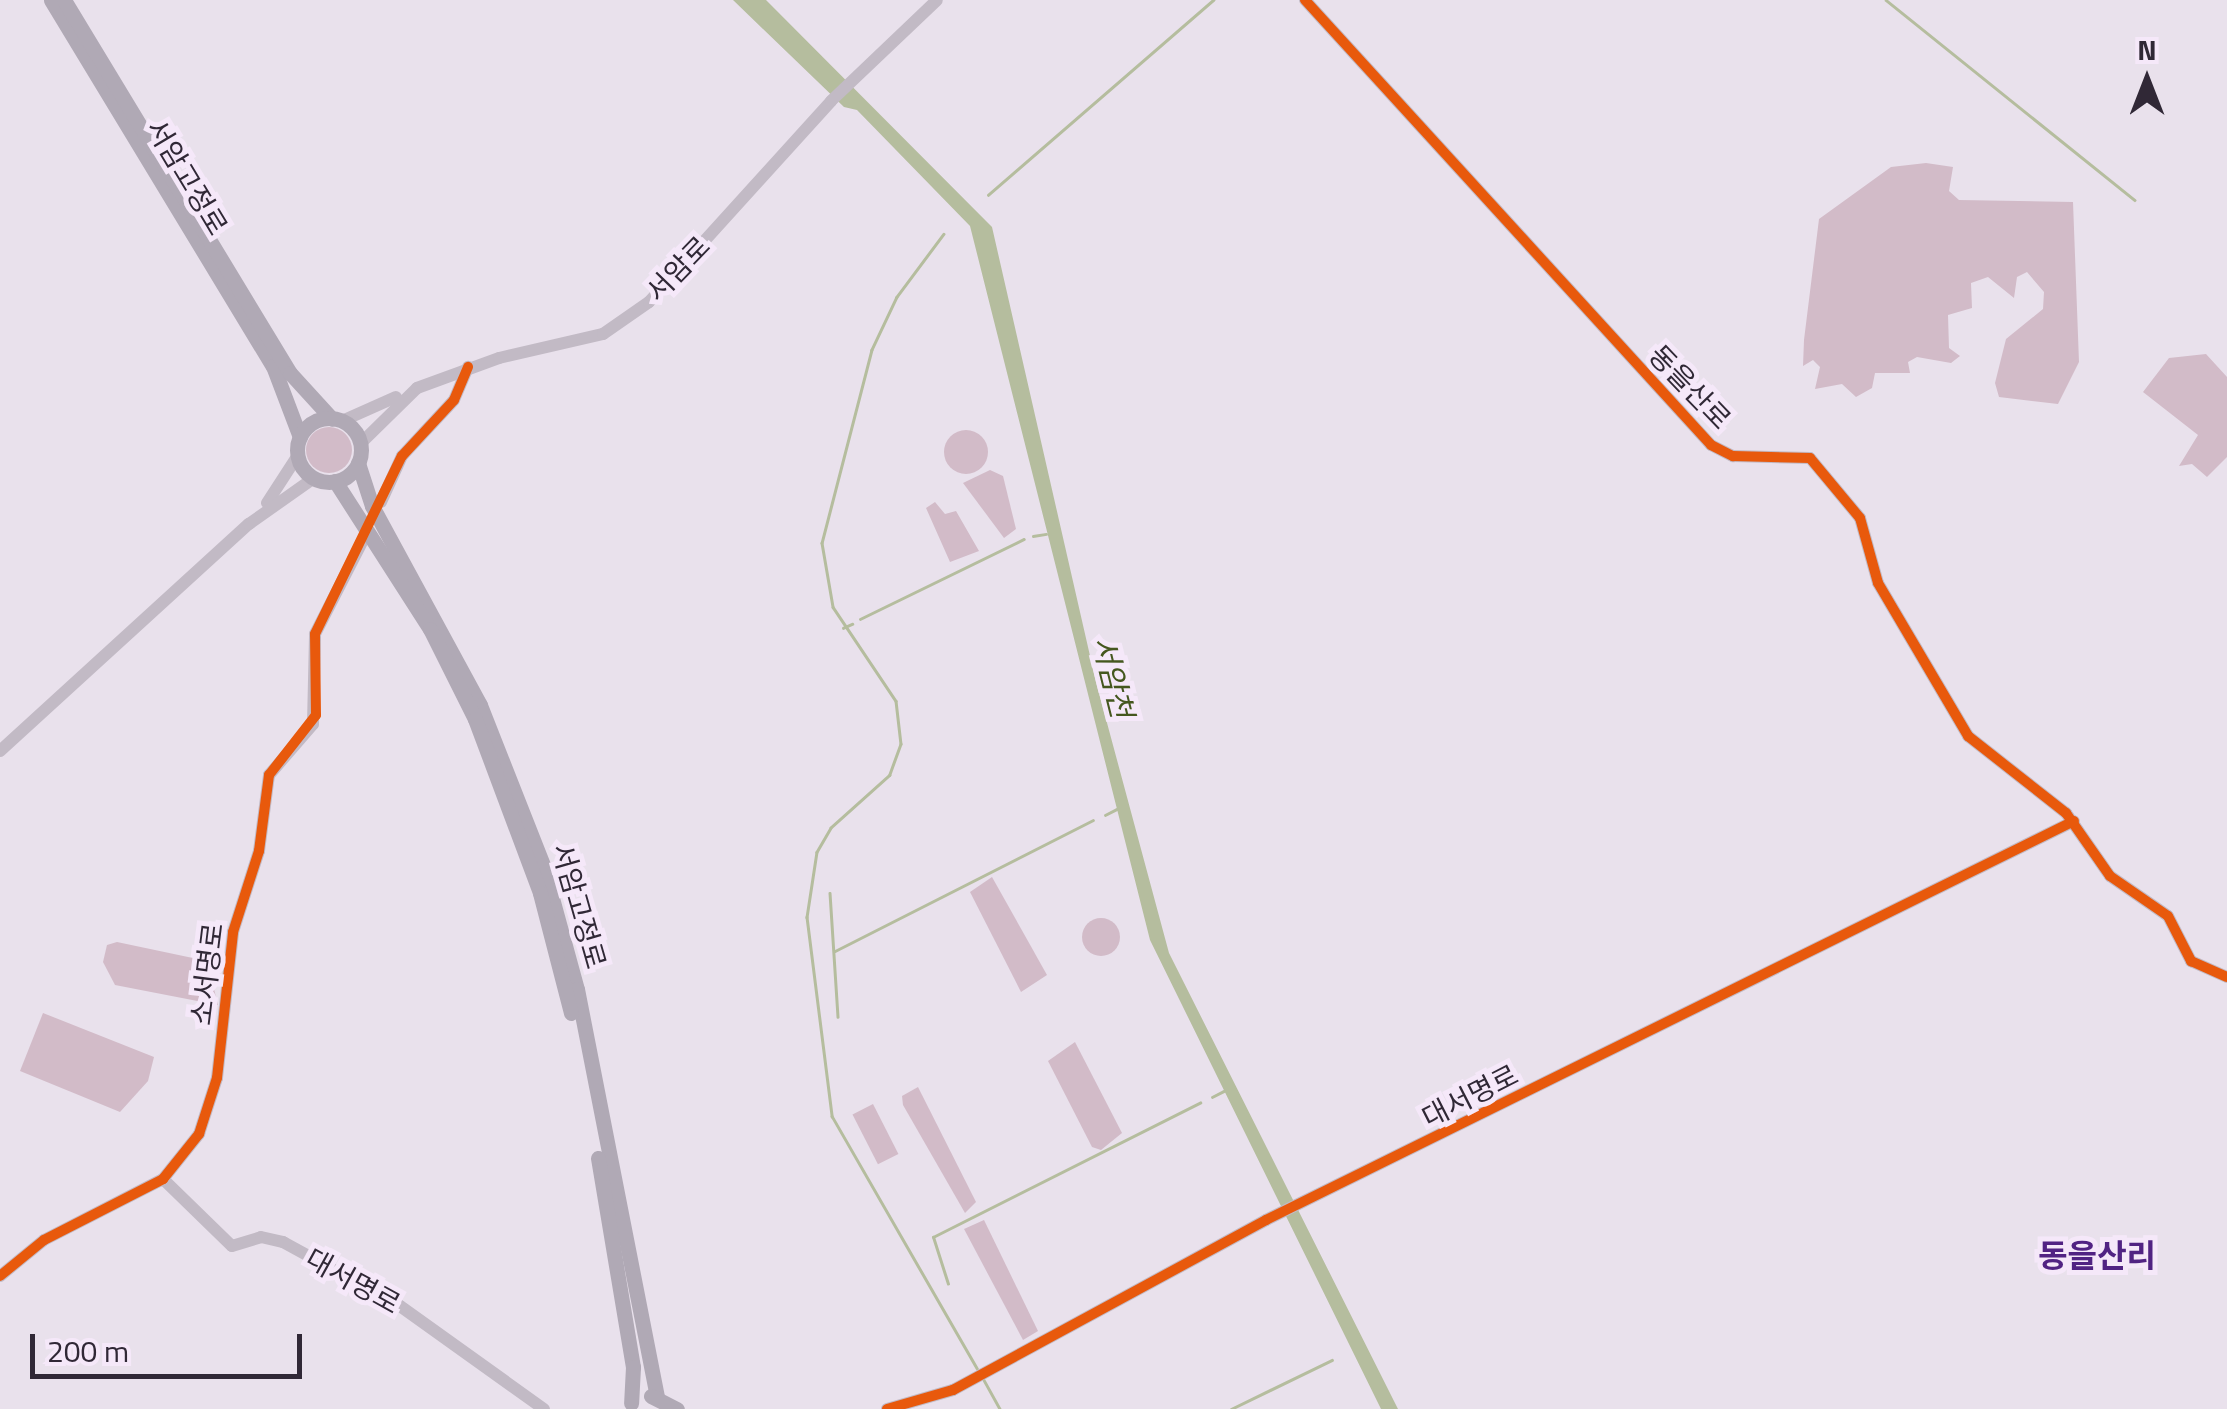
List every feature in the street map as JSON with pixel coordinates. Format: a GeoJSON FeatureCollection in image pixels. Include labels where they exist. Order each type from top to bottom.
{"type":"FeatureCollection","features":[{"type":"Feature","properties":{"kind":"main road","name":"서암고정로"},"geometry":{"type":"LineString","coordinates":[[50,0],[273,366],[300,436]]}},
{"type":"Feature","properties":{"kind":"main road","name":"서암고정로"},"geometry":{"type":"LineString","coordinates":[[64,0],[290,373],[337,420]]}},
{"type":"Feature","properties":{"kind":"main road"},"geometry":{"type":"LineString","coordinates":[[337,420],[360,444],[358,463],[335,481],[314,478],[298,455],[300,436],[312,422],[337,420]]}},
{"type":"Feature","properties":{"kind":"main road","name":"서암고정로"},"geometry":{"type":"LineString","coordinates":[[358,463],[372,506],[480,705],[542,865],[577,989],[657,1396]]}},
{"type":"Feature","properties":{"kind":"main road","name":"서암고정로"},"geometry":{"type":"LineString","coordinates":[[335,481],[452,671],[535,877],[582,1073],[630,1346],[628,1406]]}},
{"type":"Feature","properties":{"kind":"main road"},"geometry":{"type":"LineString","coordinates":[[628,1406],[657,1396],[677,1409]]}},
{"type":"Feature","properties":{"kind":"street","name":"서암로"},"geometry":{"type":"LineString","coordinates":[[360,444],[416,388],[468,367],[585,340],[625,320],[831,101],[937,0]]}},
{"type":"Feature","properties":{"kind":"street","name":"동을산로"},"geometry":{"type":"LineString","coordinates":[[1305,0],[1711,445],[1733,456],[1810,458],[1860,518],[1878,583],[1955,718],[2074,821],[2110,876],[2168,916],[2191,961],[2227,977]]}},
{"type":"Feature","properties":{"kind":"street"},"geometry":{"type":"LineString","coordinates":[[381,502],[402,456],[454,400],[468,367]]}},
{"type":"Feature","properties":{"kind":"street"},"geometry":{"type":"LineString","coordinates":[[337,420],[416,388]]}},
{"type":"Feature","properties":{"kind":"street"},"geometry":{"type":"LineString","coordinates":[[248,524],[298,455]]}},
{"type":"Feature","properties":{"kind":"street"},"geometry":{"type":"LineString","coordinates":[[0,751],[248,524],[314,478]]}},
{"type":"Feature","properties":{"kind":"street","name":"소서명로"},"geometry":{"type":"LineString","coordinates":[[0,1276],[44,1240],[163,1178],[199,1134],[214,1096],[233,932],[256,862],[269,775],[316,714],[315,634],[362,542]]}},
{"type":"Feature","properties":{"kind":"street","name":"대서명로"},"geometry":{"type":"LineString","coordinates":[[887,1409],[952,1390],[980,1370],[1272,1217],[2074,821]]}},
{"type":"Feature","properties":{"kind":"street","name":"대서명로"},"geometry":{"type":"LineString","coordinates":[[163,1178],[232,1246],[261,1237],[283,1242],[400,1306],[544,1409]]}},
{"type":"Feature","properties":{"kind":"shaded area"},"geometry":{"type":"Polygon","coordinates":[[[733,0],[766,0],[992,227],[1096,682],[1169,953],[1398,1409],[1381,1409],[1150,940],[970,226],[857,110],[844,107],[733,0]]]}},
{"type":"Feature","properties":{"kind":"shaded area"},"geometry":{"type":"Polygon","coordinates":[[[1926,163],[1953,167],[1949,191],[1959,200],[2073,202],[2079,362],[2058,404],[1999,397],[1995,383],[2006,339],[2043,309],[2044,292],[2027,272],[2017,277],[2014,298],[1988,277],[1971,283],[1972,308],[1948,315],[1949,348],[1960,356],[1951,363],[1917,357],[1908,362],[1910,373],[1875,373],[1872,388],[1856,397],[1842,384],[1815,389],[1820,367],[1813,360],[1803,366],[1819,219],[1891,167],[1926,163]]]}},
{"type":"Feature","properties":{"kind":"shaded area"},"geometry":{"type":"Polygon","coordinates":[[[2206,354],[2227,377],[2227,457],[2207,477],[2192,464],[2179,466],[2198,435],[2143,392],[2169,358],[2206,354]]]}},
{"type":"Feature","properties":{"kind":"shaded area"},"geometry":{"type":"Polygon","coordinates":[[[329,427],[345,434],[352,450],[345,466],[329,473],[313,466],[306,450],[313,434],[329,427]]]}},
{"type":"Feature","properties":{"kind":"shaded area"},"geometry":{"type":"Polygon","coordinates":[[[966,430],[982,436],[988,452],[982,468],[966,474],[950,468],[944,452],[950,436],[966,430]]]}},
{"type":"Feature","properties":{"kind":"shaded area"},"geometry":{"type":"Polygon","coordinates":[[[990,470],[1003,476],[1016,529],[1004,538],[963,483],[990,470]]]}},
{"type":"Feature","properties":{"kind":"shaded area"},"geometry":{"type":"Polygon","coordinates":[[[935,502],[945,514],[956,511],[979,551],[950,562],[926,508],[935,502]]]}},
{"type":"Feature","properties":{"kind":"shaded area"},"geometry":{"type":"Polygon","coordinates":[[[992,877],[1047,975],[1021,992],[970,892],[992,877]]]}},
{"type":"Feature","properties":{"kind":"shaded area"},"geometry":{"type":"Polygon","coordinates":[[[1101,918],[1114,924],[1120,937],[1114,950],[1101,956],[1088,950],[1082,937],[1088,924],[1101,918]]]}},
{"type":"Feature","properties":{"kind":"shaded area"},"geometry":{"type":"Polygon","coordinates":[[[117,942],[207,961],[218,1005],[115,985],[103,962],[107,945],[117,942]]]}},
{"type":"Feature","properties":{"kind":"shaded area"},"geometry":{"type":"Polygon","coordinates":[[[43,1013],[154,1057],[148,1081],[120,1112],[20,1071],[43,1013]]]}},
{"type":"Feature","properties":{"kind":"shaded area"},"geometry":{"type":"Polygon","coordinates":[[[1075,1042],[1122,1133],[1101,1150],[1092,1147],[1048,1061],[1075,1042]]]}},
{"type":"Feature","properties":{"kind":"shaded area"},"geometry":{"type":"Polygon","coordinates":[[[918,1087],[976,1202],[965,1213],[903,1105],[902,1096],[918,1087]]]}},
{"type":"Feature","properties":{"kind":"shaded area"},"geometry":{"type":"Polygon","coordinates":[[[873,1104],[898,1154],[878,1164],[853,1114],[873,1104]]]}},
{"type":"Feature","properties":{"kind":"shaded area"},"geometry":{"type":"Polygon","coordinates":[[[984,1220],[1038,1331],[1023,1340],[964,1229],[984,1220]]]}},
{"type":"Feature","properties":{"kind":"waterway"},"geometry":{"type":"LineString","coordinates":[[988,195],[1213,0]]}},
{"type":"Feature","properties":{"kind":"waterway"},"geometry":{"type":"LineString","coordinates":[[1886,0],[2135,200]]}},
{"type":"Feature","properties":{"kind":"waterway"},"geometry":{"type":"LineString","coordinates":[[944,234],[897,297],[872,350],[822,543],[833,607],[896,701],[901,744],[890,775],[831,828],[817,852],[807,917],[832,1116],[977,1368]]}},
{"type":"Feature","properties":{"kind":"waterway"},"geometry":{"type":"LineString","coordinates":[[1033,536],[1046,534]]}},
{"type":"Feature","properties":{"kind":"waterway"},"geometry":{"type":"LineString","coordinates":[[860,619],[1024,539]]}},
{"type":"Feature","properties":{"kind":"waterway"},"geometry":{"type":"LineString","coordinates":[[843,628],[852,624]]}},
{"type":"Feature","properties":{"kind":"waterway"},"geometry":{"type":"LineString","coordinates":[[1105,815],[1117,809]]}},
{"type":"Feature","properties":{"kind":"waterway"},"geometry":{"type":"LineString","coordinates":[[835,951],[1093,820]]}},
{"type":"Feature","properties":{"kind":"waterway"},"geometry":{"type":"LineString","coordinates":[[830,893],[838,1017]]}},
{"type":"Feature","properties":{"kind":"waterway"},"geometry":{"type":"LineString","coordinates":[[1212,1097],[1224,1091]]}},
{"type":"Feature","properties":{"kind":"waterway"},"geometry":{"type":"LineString","coordinates":[[948,1284],[933,1237],[1200,1103]]}},
{"type":"Feature","properties":{"kind":"waterway"},"geometry":{"type":"LineString","coordinates":[[1231,1409],[1332,1360]]}},
{"type":"Feature","properties":{"kind":"waterway"},"geometry":{"type":"LineString","coordinates":[[984,1380],[1000,1409]]}},
{"type":"Feature","properties":{"kind":"cycle path"},"geometry":{"type":"LineString","coordinates":[[1305,0],[1711,445],[1733,456],[1810,458],[1860,518],[1878,583],[1968,736],[2066,813],[2110,876],[2168,916],[2191,961],[2227,977]]}},
{"type":"Feature","properties":{"kind":"cycle path"},"geometry":{"type":"LineString","coordinates":[[0,1276],[44,1240],[163,1179],[199,1134],[217,1078],[233,932],[259,851],[269,775],[316,715],[315,634],[402,456],[454,400],[468,367]]}},
{"type":"Feature","properties":{"kind":"cycle path"},"geometry":{"type":"LineString","coordinates":[[887,1409],[953,1390],[1266,1220],[2074,821]]}},
{"type":"Feature","properties":{"kind":"district","name":"동을산리"},"geometry":{"type":"Point","coordinates":[2097,1255]}},
{"type":"Feature","properties":{"kind":"water label","name":"서암천"},"geometry":{"type":"Point","coordinates":[1113,677]}}]}
